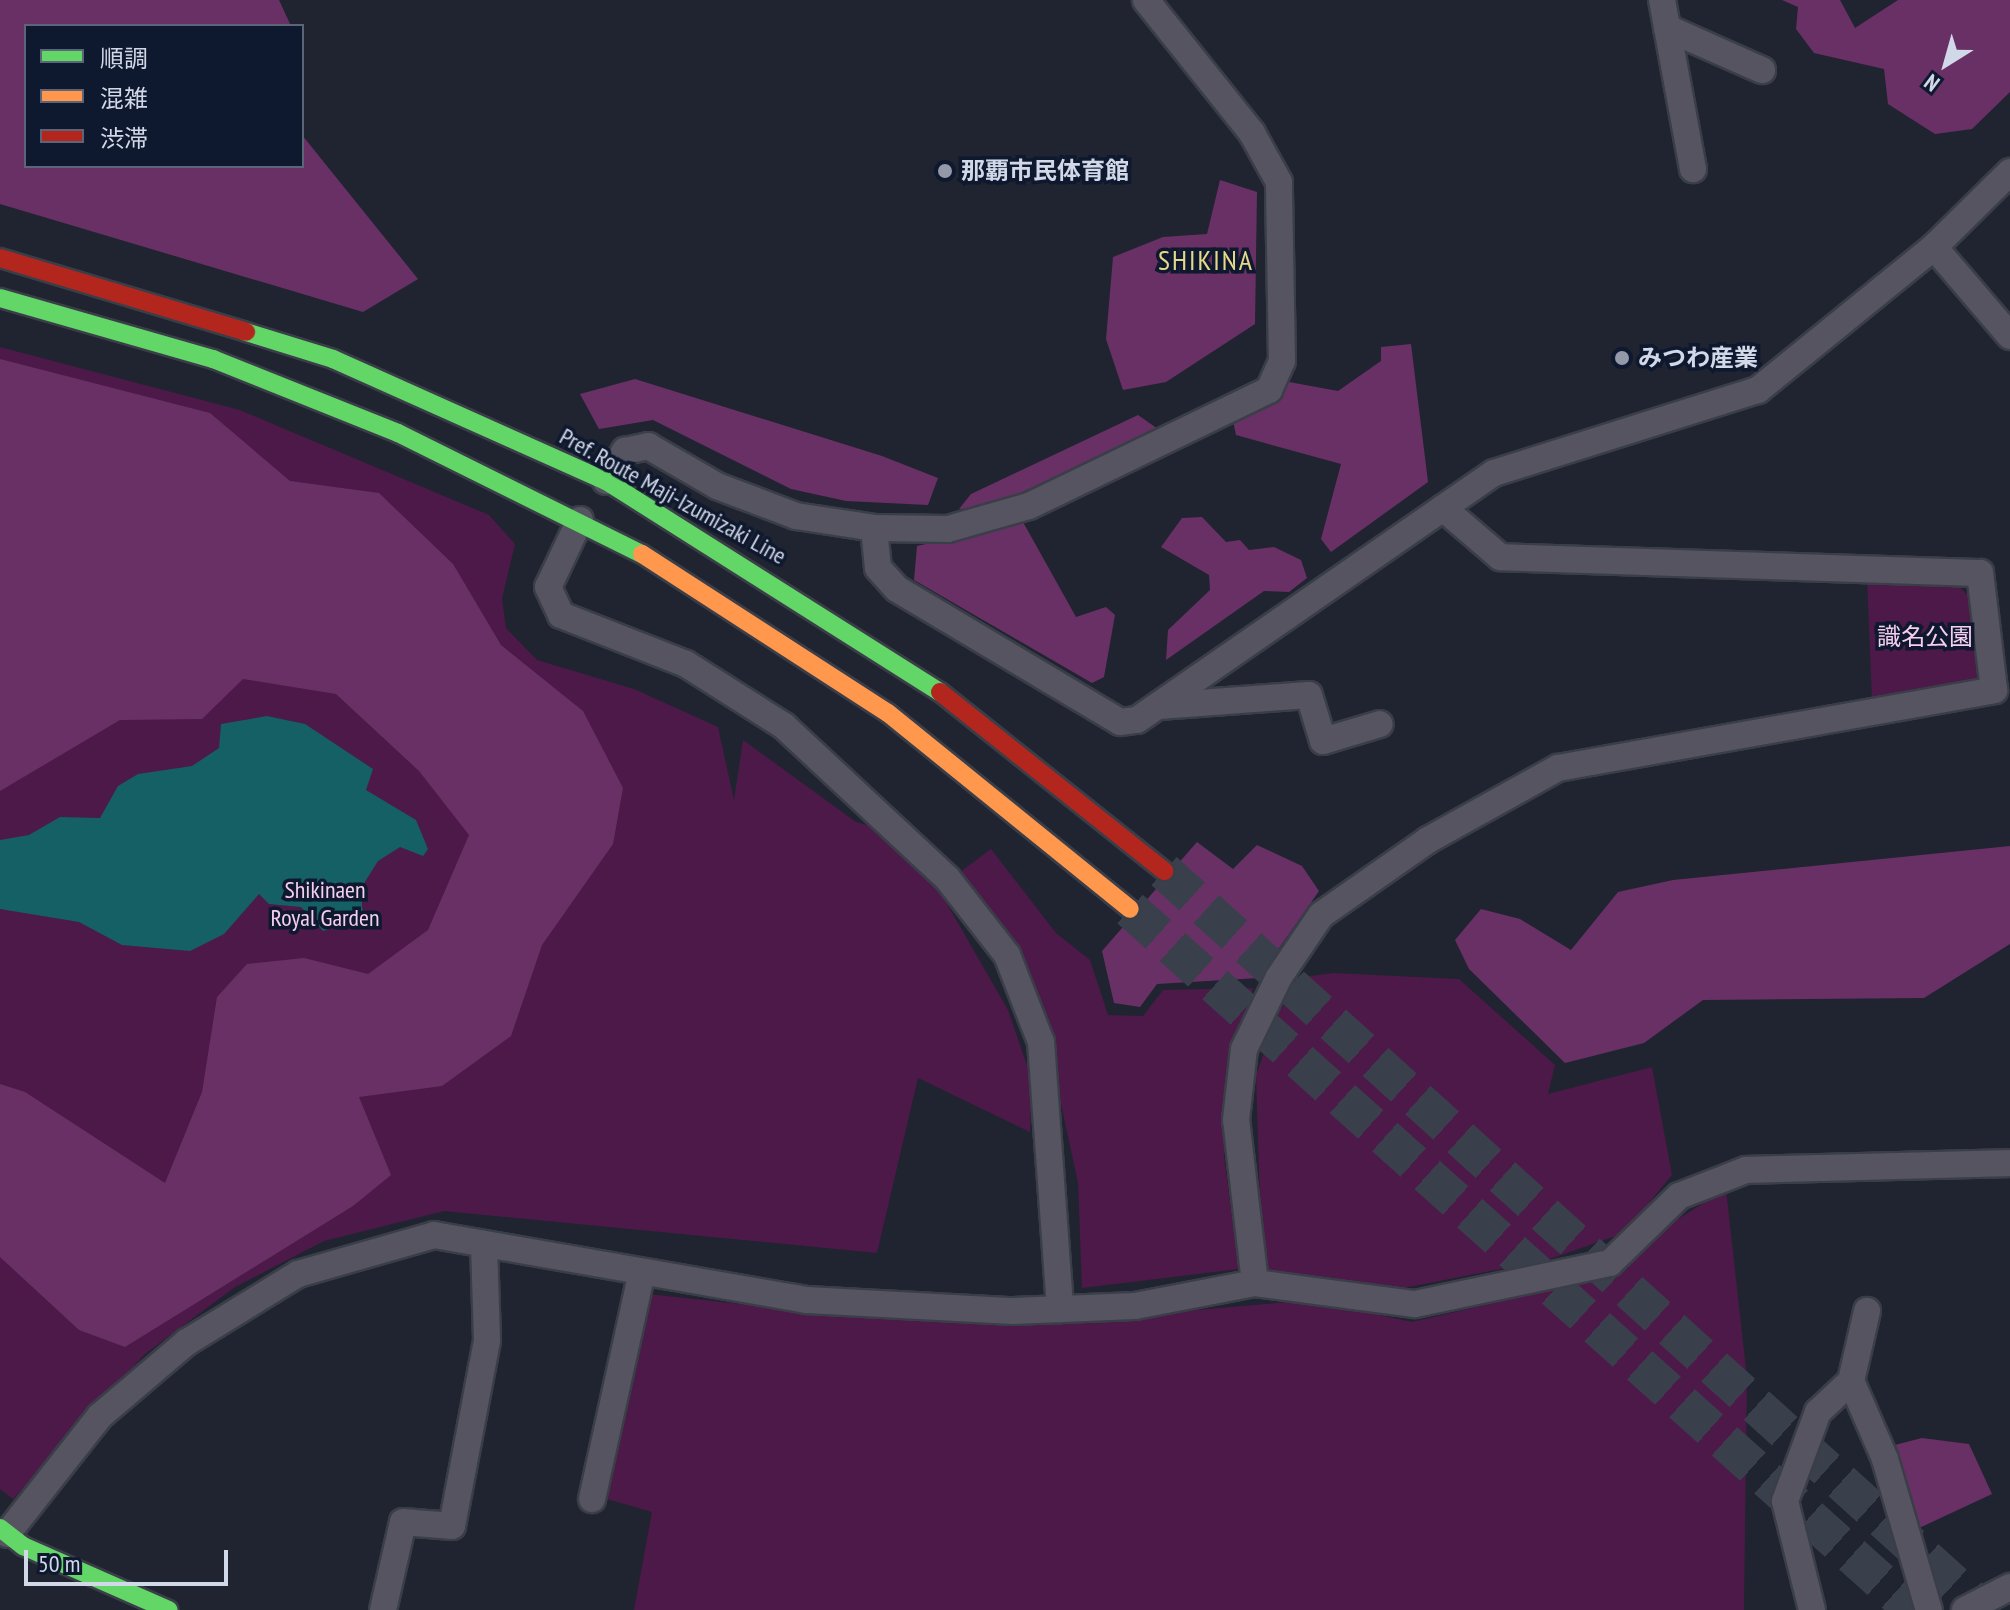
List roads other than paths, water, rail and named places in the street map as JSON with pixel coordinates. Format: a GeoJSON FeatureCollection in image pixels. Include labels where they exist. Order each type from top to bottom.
{"type":"FeatureCollection","features":[{"type":"Feature","properties":{"kind":"main road","name":"Pref. Route Maji-Izumizaki Line"},"geometry":{"type":"LineString","coordinates":[[0,258],[256,333],[412,391],[606,481],[910,668],[1164,871]]}},
{"type":"Feature","properties":{"kind":"main road"},"geometry":{"type":"LineString","coordinates":[[0,298],[213,359],[398,433],[580,520],[690,580],[888,713],[1130,909]]}},
{"type":"Feature","properties":{"kind":"main road"},"geometry":{"type":"LineString","coordinates":[[2,1534],[169,1610]]}},
{"type":"Feature","properties":{"kind":"street"},"geometry":{"type":"LineString","coordinates":[[606,481],[625,451],[648,446],[774,510],[874,528],[948,529],[1005,516],[1173,441],[1276,382],[1282,361],[1279,182],[1252,133],[1146,0]]}},
{"type":"Feature","properties":{"kind":"street"},"geometry":{"type":"LineString","coordinates":[[1662,0],[1693,169]]}},
{"type":"Feature","properties":{"kind":"street"},"geometry":{"type":"LineString","coordinates":[[1667,28],[1762,70]]}},
{"type":"Feature","properties":{"kind":"street"},"geometry":{"type":"LineString","coordinates":[[874,528],[878,568],[897,589],[1120,722],[1159,706],[1494,473],[1758,390],[1934,247],[2010,172]]}},
{"type":"Feature","properties":{"kind":"street"},"geometry":{"type":"LineString","coordinates":[[1934,247],[2010,336]]}},
{"type":"Feature","properties":{"kind":"street"},"geometry":{"type":"LineString","coordinates":[[1255,1283],[1236,1120],[1244,1049],[1279,977],[1321,915],[1428,840],[1558,768],[1994,690],[1980,573],[1500,557],[1443,508]]}},
{"type":"Feature","properties":{"kind":"street"},"geometry":{"type":"LineString","coordinates":[[580,520],[548,587],[561,615],[686,664],[784,726],[947,878],[1007,955],[1041,1042],[1060,1309]]}},
{"type":"Feature","properties":{"kind":"street"},"geometry":{"type":"LineString","coordinates":[[1159,706],[1309,695],[1323,741],[1380,724]]}},
{"type":"Feature","properties":{"kind":"street"},"geometry":{"type":"LineString","coordinates":[[2,1534],[100,1416],[239,1306],[298,1274],[392,1243],[434,1235],[641,1276],[807,1300],[1060,1309],[1202,1298],[1255,1283],[1415,1304],[1610,1263],[1679,1196],[1746,1170],[2010,1163]]}},
{"type":"Feature","properties":{"kind":"street"},"geometry":{"type":"LineString","coordinates":[[383,1610],[403,1522],[452,1526],[487,1340],[484,1246]]}},
{"type":"Feature","properties":{"kind":"street"},"geometry":{"type":"LineString","coordinates":[[592,1499],[641,1276]]}},
{"type":"Feature","properties":{"kind":"street"},"geometry":{"type":"LineString","coordinates":[[1812,1610],[1785,1501],[1818,1412],[1851,1381],[1867,1311]]}},
{"type":"Feature","properties":{"kind":"street"},"geometry":{"type":"LineString","coordinates":[[1851,1381],[1885,1459],[1929,1610]]}},
{"type":"Feature","properties":{"kind":"street"},"geometry":{"type":"LineString","coordinates":[[1965,1610],[2010,1587]]}},
{"type":"Feature","properties":{"kind":"tunnel"},"geometry":{"type":"LineString","coordinates":[[1164,871],[1983,1610]]}},
{"type":"Feature","properties":{"kind":"tunnel"},"geometry":{"type":"LineString","coordinates":[[1130,909],[1913,1610]]}},
{"type":"Feature","properties":{"kind":"place","name":"那覇市民体育館"},"geometry":{"type":"Point","coordinates":[945,171]}},
{"type":"Feature","properties":{"kind":"place","name":"みつわ産業"},"geometry":{"type":"Point","coordinates":[1622,358]}},
{"type":"Feature","properties":{"kind":"district","name":"SHIKINA"},"geometry":{"type":"Point","coordinates":[1206,260]}},
{"type":"Feature","properties":{"kind":"park label","name":"識名公園"},"geometry":{"type":"Point","coordinates":[1925,637]}},
{"type":"Feature","properties":{"kind":"park label","name":"Shikinaen Royal Garden"},"geometry":{"type":"Point","coordinates":[325,904]}}]}
